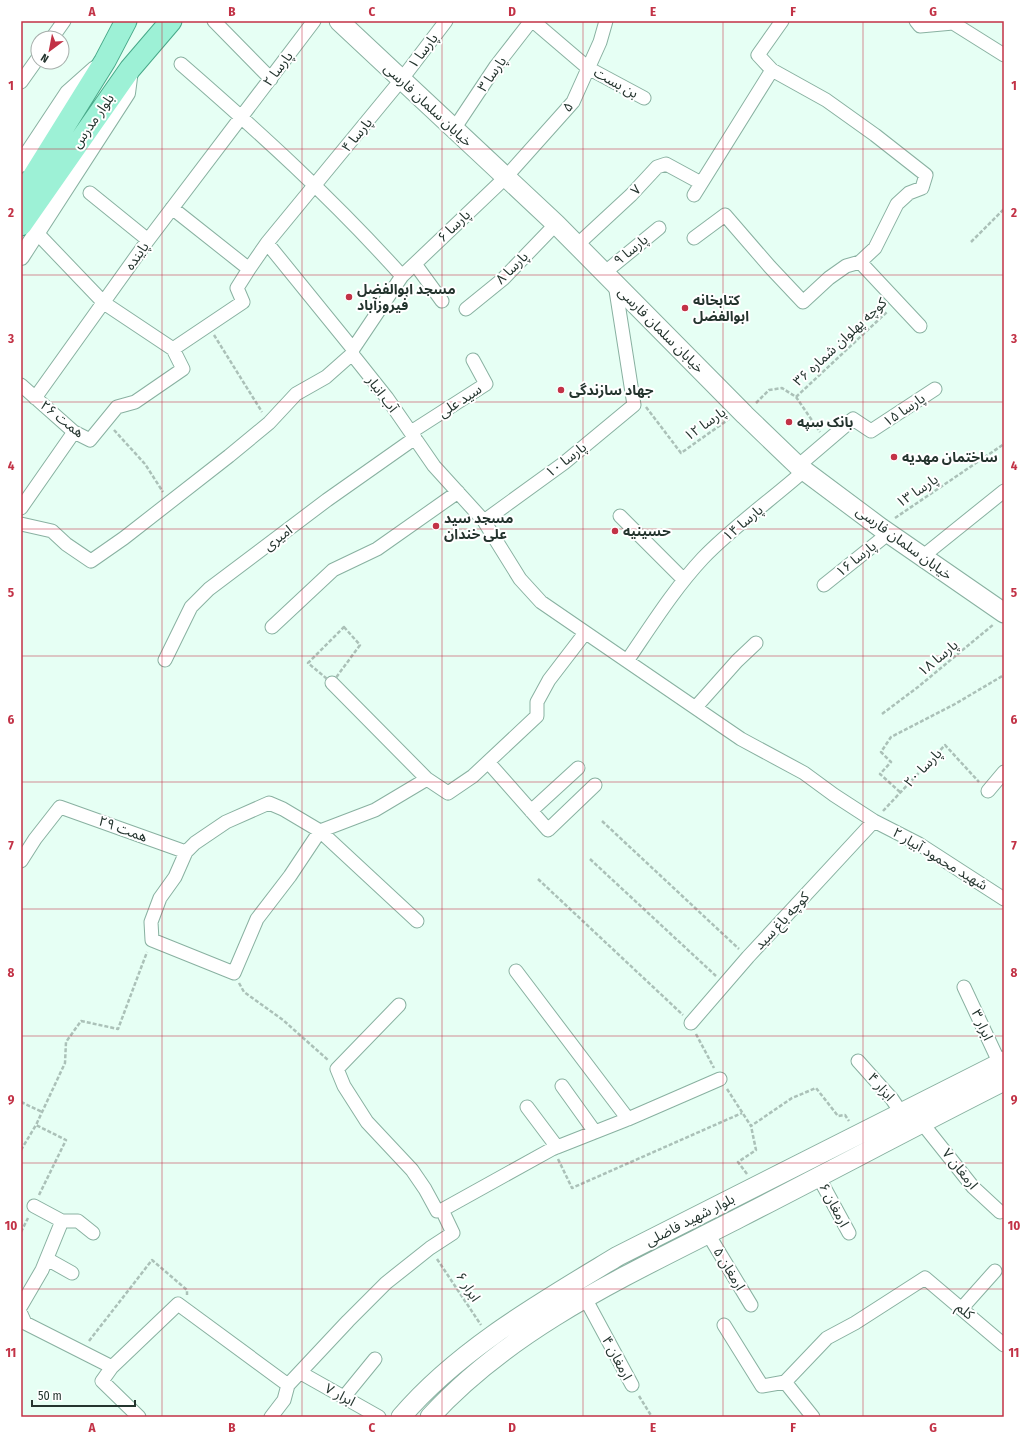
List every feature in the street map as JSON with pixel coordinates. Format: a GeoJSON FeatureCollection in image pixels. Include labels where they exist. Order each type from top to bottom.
{"type":"FeatureCollection","features":[{"type":"Feature","properties":{"kind":"main road","name":"بلوار مدرس"},"geometry":{"type":"LineString","coordinates":[[21,196],[105,61],[126,21]]}},
{"type":"Feature","properties":{"kind":"main road","name":"بلوار مدرس"},"geometry":{"type":"LineString","coordinates":[[29,229],[130,69],[171,21]]}},
{"type":"Feature","properties":{"kind":"main road","name":"خیابان سلمان فارسی"},"geometry":{"type":"LineString","coordinates":[[339,21],[578,245],[743,413],[802,468],[1001,617]]}},
{"type":"Feature","properties":{"kind":"main road","name":"بلوار شهید فاضلی"},"geometry":{"type":"LineString","coordinates":[[401,1417],[444,1374],[490,1338],[557,1292],[618,1256],[902,1114],[1003,1069]]}},
{"type":"Feature","properties":{"kind":"main road","name":"بلوار شهید فاضلی"},"geometry":{"type":"LineString","coordinates":[[435,1415],[457,1388],[508,1348],[614,1280],[708,1234],[922,1123],[1003,1069]]}},
{"type":"Feature","properties":{"kind":"main road"},"geometry":{"type":"LineString","coordinates":[[444,1374],[457,1388]]}},
{"type":"Feature","properties":{"kind":"street"},"geometry":{"type":"LineString","coordinates":[[58,30],[64,21]]}},
{"type":"Feature","properties":{"kind":"street"},"geometry":{"type":"LineString","coordinates":[[214,21],[271,80]]}},
{"type":"Feature","properties":{"kind":"street","name":"پارسا ۲"},"geometry":{"type":"LineString","coordinates":[[242,117],[314,21]]}},
{"type":"Feature","properties":{"kind":"street","name":"پارسا ۱"},"geometry":{"type":"LineString","coordinates":[[401,80],[446,21]]}},
{"type":"Feature","properties":{"kind":"street","name":"بن بست"},"geometry":{"type":"LineString","coordinates":[[532,21],[588,68],[644,98]]}},
{"type":"Feature","properties":{"kind":"street","name":"پارسا ۳"},"geometry":{"type":"LineString","coordinates":[[454,129],[496,66],[532,21]]}},
{"type":"Feature","properties":{"kind":"street","name":"۵"},"geometry":{"type":"LineString","coordinates":[[506,177],[574,102],[600,42],[606,21]]}},
{"type":"Feature","properties":{"kind":"street"},"geometry":{"type":"LineString","coordinates":[[694,238],[725,214],[770,267],[803,302],[829,278],[846,266],[860,262],[875,248],[897,204],[909,194],[922,188],[926,175],[875,135],[826,100],[772,70],[758,56],[782,21]]}},
{"type":"Feature","properties":{"kind":"street"},"geometry":{"type":"LineString","coordinates":[[916,21],[920,26],[953,23],[1004,55]]}},
{"type":"Feature","properties":{"kind":"street"},"geometry":{"type":"LineString","coordinates":[[21,164],[68,93],[105,61]]}},
{"type":"Feature","properties":{"kind":"street"},"geometry":{"type":"LineString","coordinates":[[181,64],[286,157],[313,188],[364,234],[402,276]]}},
{"type":"Feature","properties":{"kind":"street"},"geometry":{"type":"LineString","coordinates":[[21,82],[30,69]]}},
{"type":"Feature","properties":{"kind":"street"},"geometry":{"type":"LineString","coordinates":[[694,195],[772,70]]}},
{"type":"Feature","properties":{"kind":"street","name":"پارسا ۴"},"geometry":{"type":"LineString","coordinates":[[208,325],[243,302],[237,288],[249,269],[267,244],[401,80]]}},
{"type":"Feature","properties":{"kind":"street","name":"پاینده"},"geometry":{"type":"LineString","coordinates":[[35,398],[148,240],[242,117]]}},
{"type":"Feature","properties":{"kind":"street","name":"۷"},"geometry":{"type":"LineString","coordinates":[[578,245],[631,195],[657,167],[666,164],[701,183]]}},
{"type":"Feature","properties":{"kind":"street","name":"پارسا ۶"},"geometry":{"type":"LineString","coordinates":[[21,524],[52,531],[66,544],[91,561],[124,538],[269,423],[296,394],[326,377],[352,352],[402,276],[506,177]]}},
{"type":"Feature","properties":{"kind":"street"},"geometry":{"type":"LineString","coordinates":[[90,193],[148,240]]}},
{"type":"Feature","properties":{"kind":"street"},"geometry":{"type":"LineString","coordinates":[[172,208],[249,269]]}},
{"type":"Feature","properties":{"kind":"street","name":"پارسا ۸"},"geometry":{"type":"LineString","coordinates":[[466,309],[503,279],[556,224]]}},
{"type":"Feature","properties":{"kind":"street","name":"پارسا ۹"},"geometry":{"type":"LineString","coordinates":[[610,278],[659,228]]}},
{"type":"Feature","properties":{"kind":"street"},"geometry":{"type":"LineString","coordinates":[[21,256],[29,229],[104,303],[173,349],[208,325]]}},
{"type":"Feature","properties":{"kind":"street","name":"آب انبار"},"geometry":{"type":"LineString","coordinates":[[267,244],[352,352],[413,435]]}},
{"type":"Feature","properties":{"kind":"street"},"geometry":{"type":"LineString","coordinates":[[860,262],[920,326]]}},
{"type":"Feature","properties":{"kind":"street"},"geometry":{"type":"LineString","coordinates":[[415,264],[442,301]]}},
{"type":"Feature","properties":{"kind":"street","name":"پارسا ۱۰"},"geometry":{"type":"LineString","coordinates":[[484,521],[564,463],[634,405],[610,278]]}},
{"type":"Feature","properties":{"kind":"street","name":"همت ۲۶"},"geometry":{"type":"LineString","coordinates":[[21,385],[74,432],[90,440],[117,407],[134,402],[183,370],[173,349]]}},
{"type":"Feature","properties":{"kind":"street","name":"سید علی"},"geometry":{"type":"LineString","coordinates":[[413,435],[486,384],[473,360]]}},
{"type":"Feature","properties":{"kind":"street","name":"پارسا ۱۵"},"geometry":{"type":"LineString","coordinates":[[802,468],[831,438],[853,419],[871,431],[935,389]]}},
{"type":"Feature","properties":{"kind":"street"},"geometry":{"type":"LineString","coordinates":[[21,508],[74,432]]}},
{"type":"Feature","properties":{"kind":"street"},"geometry":{"type":"LineString","coordinates":[[413,435],[434,466],[484,521]]}},
{"type":"Feature","properties":{"kind":"street","name":"امیری"},"geometry":{"type":"LineString","coordinates":[[165,660],[191,607],[209,589],[413,435]]}},
{"type":"Feature","properties":{"kind":"street","name":"پارسا ۱۴"},"geometry":{"type":"LineString","coordinates":[[627,661],[684,580],[732,531],[802,468]]}},
{"type":"Feature","properties":{"kind":"street"},"geometry":{"type":"LineString","coordinates":[[922,557],[1004,491]]}},
{"type":"Feature","properties":{"kind":"street"},"geometry":{"type":"LineString","coordinates":[[272,627],[333,570],[378,549],[458,492]]}},
{"type":"Feature","properties":{"kind":"street"},"geometry":{"type":"LineString","coordinates":[[620,516],[684,580]]}},
{"type":"Feature","properties":{"kind":"street","name":"شهید محمود آبیار ۲"},"geometry":{"type":"LineString","coordinates":[[484,521],[520,579],[541,602],[741,739],[804,773],[874,821],[919,844],[1004,899]]}},
{"type":"Feature","properties":{"kind":"street","name":"پارسا ۱۶"},"geometry":{"type":"LineString","coordinates":[[824,585],[885,530]]}},
{"type":"Feature","properties":{"kind":"street"},"geometry":{"type":"LineString","coordinates":[[332,683],[427,779],[448,793],[473,776],[537,716],[537,702],[549,680],[585,633]]}},
{"type":"Feature","properties":{"kind":"street"},"geometry":{"type":"LineString","coordinates":[[696,707],[737,661],[756,643]]}},
{"type":"Feature","properties":{"kind":"street"},"geometry":{"type":"LineString","coordinates":[[488,762],[548,830],[595,785]]}},
{"type":"Feature","properties":{"kind":"street"},"geometry":{"type":"LineString","coordinates":[[531,811],[578,768]]}},
{"type":"Feature","properties":{"kind":"street"},"geometry":{"type":"LineString","coordinates":[[988,791],[1004,772]]}},
{"type":"Feature","properties":{"kind":"street"},"geometry":{"type":"LineString","coordinates":[[417,922],[320,831],[283,809],[269,804],[226,822],[195,843],[186,852],[175,877],[160,898],[151,922],[152,940],[234,973],[257,919],[290,876],[320,831],[375,810],[427,779]]}},
{"type":"Feature","properties":{"kind":"street","name":"همت ۲۹"},"geometry":{"type":"LineString","coordinates":[[21,861],[35,839],[60,807],[186,852]]}},
{"type":"Feature","properties":{"kind":"street","name":"کوچه باغ سید"},"geometry":{"type":"LineString","coordinates":[[691,1023],[748,958],[874,821]]}},
{"type":"Feature","properties":{"kind":"street"},"geometry":{"type":"LineString","coordinates":[[516,971],[628,1120]]}},
{"type":"Feature","properties":{"kind":"street","name":"ابرار ۳"},"geometry":{"type":"LineString","coordinates":[[964,987],[1003,1069]]}},
{"type":"Feature","properties":{"kind":"street"},"geometry":{"type":"LineString","coordinates":[[399,1005],[337,1069],[344,1086],[367,1122],[412,1170],[425,1189],[436,1211],[442,1210],[555,1148],[628,1120],[720,1080]]}},
{"type":"Feature","properties":{"kind":"street","name":"ابزار ۴"},"geometry":{"type":"LineString","coordinates":[[858,1061],[892,1099],[902,1114]]}},
{"type":"Feature","properties":{"kind":"street"},"geometry":{"type":"LineString","coordinates":[[562,1086],[595,1132]]}},
{"type":"Feature","properties":{"kind":"street"},"geometry":{"type":"LineString","coordinates":[[527,1107],[555,1148]]}},
{"type":"Feature","properties":{"kind":"street","name":"ارمغان ۷"},"geometry":{"type":"LineString","coordinates":[[922,1123],[973,1187],[1000,1212]]}},
{"type":"Feature","properties":{"kind":"street","name":"ارمغان ۶"},"geometry":{"type":"LineString","coordinates":[[818,1176],[849,1233]]}},
{"type":"Feature","properties":{"kind":"street"},"geometry":{"type":"LineString","coordinates":[[34,1206],[62,1221],[78,1221],[93,1233]]}},
{"type":"Feature","properties":{"kind":"street"},"geometry":{"type":"LineString","coordinates":[[271,1417],[284,1400],[288,1385],[386,1283],[430,1248],[453,1233],[442,1210]]}},
{"type":"Feature","properties":{"kind":"street"},"geometry":{"type":"LineString","coordinates":[[21,1306],[42,1270],[62,1221]]}},
{"type":"Feature","properties":{"kind":"street","name":"ارمغان ۵"},"geometry":{"type":"LineString","coordinates":[[708,1234],[751,1305]]}},
{"type":"Feature","properties":{"kind":"street"},"geometry":{"type":"LineString","coordinates":[[47,1259],[72,1273]]}},
{"type":"Feature","properties":{"kind":"street"},"geometry":{"type":"LineString","coordinates":[[962,1308],[995,1271]]}},
{"type":"Feature","properties":{"kind":"street","name":"کلم"},"geometry":{"type":"LineString","coordinates":[[785,1382],[827,1338],[855,1323],[925,1278],[1004,1345]]}},
{"type":"Feature","properties":{"kind":"street","name":"ارمغان ۴"},"geometry":{"type":"LineString","coordinates":[[585,1298],[632,1385]]}},
{"type":"Feature","properties":{"kind":"street"},"geometry":{"type":"LineString","coordinates":[[139,1417],[102,1381],[112,1367],[178,1304],[288,1385]]}},
{"type":"Feature","properties":{"kind":"street"},"geometry":{"type":"LineString","coordinates":[[22,1322],[112,1367]]}},
{"type":"Feature","properties":{"kind":"street"},"geometry":{"type":"LineString","coordinates":[[724,1325],[762,1386],[785,1382],[813,1417]]}},
{"type":"Feature","properties":{"kind":"street"},"geometry":{"type":"LineString","coordinates":[[344,1397],[375,1359]]}},
{"type":"Feature","properties":{"kind":"street","name":"ابرار ۷"},"geometry":{"type":"LineString","coordinates":[[301,1373],[379,1417]]}},
{"type":"Feature","properties":{"kind":"path"},"geometry":{"type":"LineString","coordinates":[[971,242],[1004,209]]}},
{"type":"Feature","properties":{"kind":"path","name":"کوچه پهلوان شماره ۳۶"},"geometry":{"type":"LineString","coordinates":[[796,397],[850,345],[898,302]]}},
{"type":"Feature","properties":{"kind":"path"},"geometry":{"type":"LineString","coordinates":[[208,325],[269,423]]}},
{"type":"Feature","properties":{"kind":"path","name":"پارسا ۱۲"},"geometry":{"type":"LineString","coordinates":[[632,388],[681,453],[743,413],[769,390],[782,388],[796,397]]}},
{"type":"Feature","properties":{"kind":"path"},"geometry":{"type":"LineString","coordinates":[[796,397],[820,431],[831,438]]}},
{"type":"Feature","properties":{"kind":"path"},"geometry":{"type":"LineString","coordinates":[[106,421],[145,464],[169,502]]}},
{"type":"Feature","properties":{"kind":"path","name":"پارسا ۱۳"},"geometry":{"type":"LineString","coordinates":[[885,530],[1004,444]]}},
{"type":"Feature","properties":{"kind":"path","name":"پارسا ۱۸"},"geometry":{"type":"LineString","coordinates":[[882,714],[918,687],[1001,617]]}},
{"type":"Feature","properties":{"kind":"path"},"geometry":{"type":"LineString","coordinates":[[344,628],[360,645],[332,683],[308,663],[344,628]]}},
{"type":"Feature","properties":{"kind":"path"},"geometry":{"type":"LineString","coordinates":[[900,792],[880,774],[891,762],[881,752],[890,737],[955,704],[1004,675]]}},
{"type":"Feature","properties":{"kind":"path","name":"پارسا ۲۰"},"geometry":{"type":"LineString","coordinates":[[874,821],[945,745],[988,791]]}},
{"type":"Feature","properties":{"kind":"path"},"geometry":{"type":"LineString","coordinates":[[602,821],[748,958]]}},
{"type":"Feature","properties":{"kind":"path"},"geometry":{"type":"LineString","coordinates":[[590,860],[725,984]]}},
{"type":"Feature","properties":{"kind":"path"},"geometry":{"type":"LineString","coordinates":[[538,879],[691,1023],[703,1050],[720,1080],[751,1126],[756,1150],[738,1162],[756,1187]]}},
{"type":"Feature","properties":{"kind":"path"},"geometry":{"type":"LineString","coordinates":[[21,1150],[36,1125],[65,1063],[66,1042],[81,1021],[118,1029],[152,940]]}},
{"type":"Feature","properties":{"kind":"path"},"geometry":{"type":"LineString","coordinates":[[234,973],[244,992],[283,1020],[337,1069]]}},
{"type":"Feature","properties":{"kind":"path"},"geometry":{"type":"LineString","coordinates":[[751,1126],[792,1098],[816,1088],[838,1116],[845,1115],[857,1136]]}},
{"type":"Feature","properties":{"kind":"path"},"geometry":{"type":"LineString","coordinates":[[21,1102],[42,1112]]}},
{"type":"Feature","properties":{"kind":"path"},"geometry":{"type":"LineString","coordinates":[[555,1148],[572,1188],[742,1113]]}},
{"type":"Feature","properties":{"kind":"path"},"geometry":{"type":"LineString","coordinates":[[21,1232],[66,1140],[36,1125]]}},
{"type":"Feature","properties":{"kind":"path","name":"ابرار ۶"},"geometry":{"type":"LineString","coordinates":[[430,1248],[490,1338]]}},
{"type":"Feature","properties":{"kind":"path"},"geometry":{"type":"LineString","coordinates":[[82,1351],[152,1260],[187,1290],[187,1311]]}},
{"type":"Feature","properties":{"kind":"path","name":"ارمغان ۴"},"geometry":{"type":"LineString","coordinates":[[632,1385],[652,1417]]}},
{"type":"Feature","properties":{"kind":"place","name":"مسجد ابوالفضل فیروزآباد"},"geometry":{"type":"Point","coordinates":[349,297]}},
{"type":"Feature","properties":{"kind":"place","name":"کتابخانه ابوالفضل"},"geometry":{"type":"Point","coordinates":[685,308]}},
{"type":"Feature","properties":{"kind":"place","name":"جهاد سازندگی"},"geometry":{"type":"Point","coordinates":[561,390]}},
{"type":"Feature","properties":{"kind":"place","name":"بانک سپه"},"geometry":{"type":"Point","coordinates":[789,422]}},
{"type":"Feature","properties":{"kind":"place","name":"ساختمان مهدیه"},"geometry":{"type":"Point","coordinates":[894,457]}},
{"type":"Feature","properties":{"kind":"place","name":"مسجد سید علی خندان"},"geometry":{"type":"Point","coordinates":[436,526]}},
{"type":"Feature","properties":{"kind":"place","name":"حسینیه"},"geometry":{"type":"Point","coordinates":[615,531]}}]}
